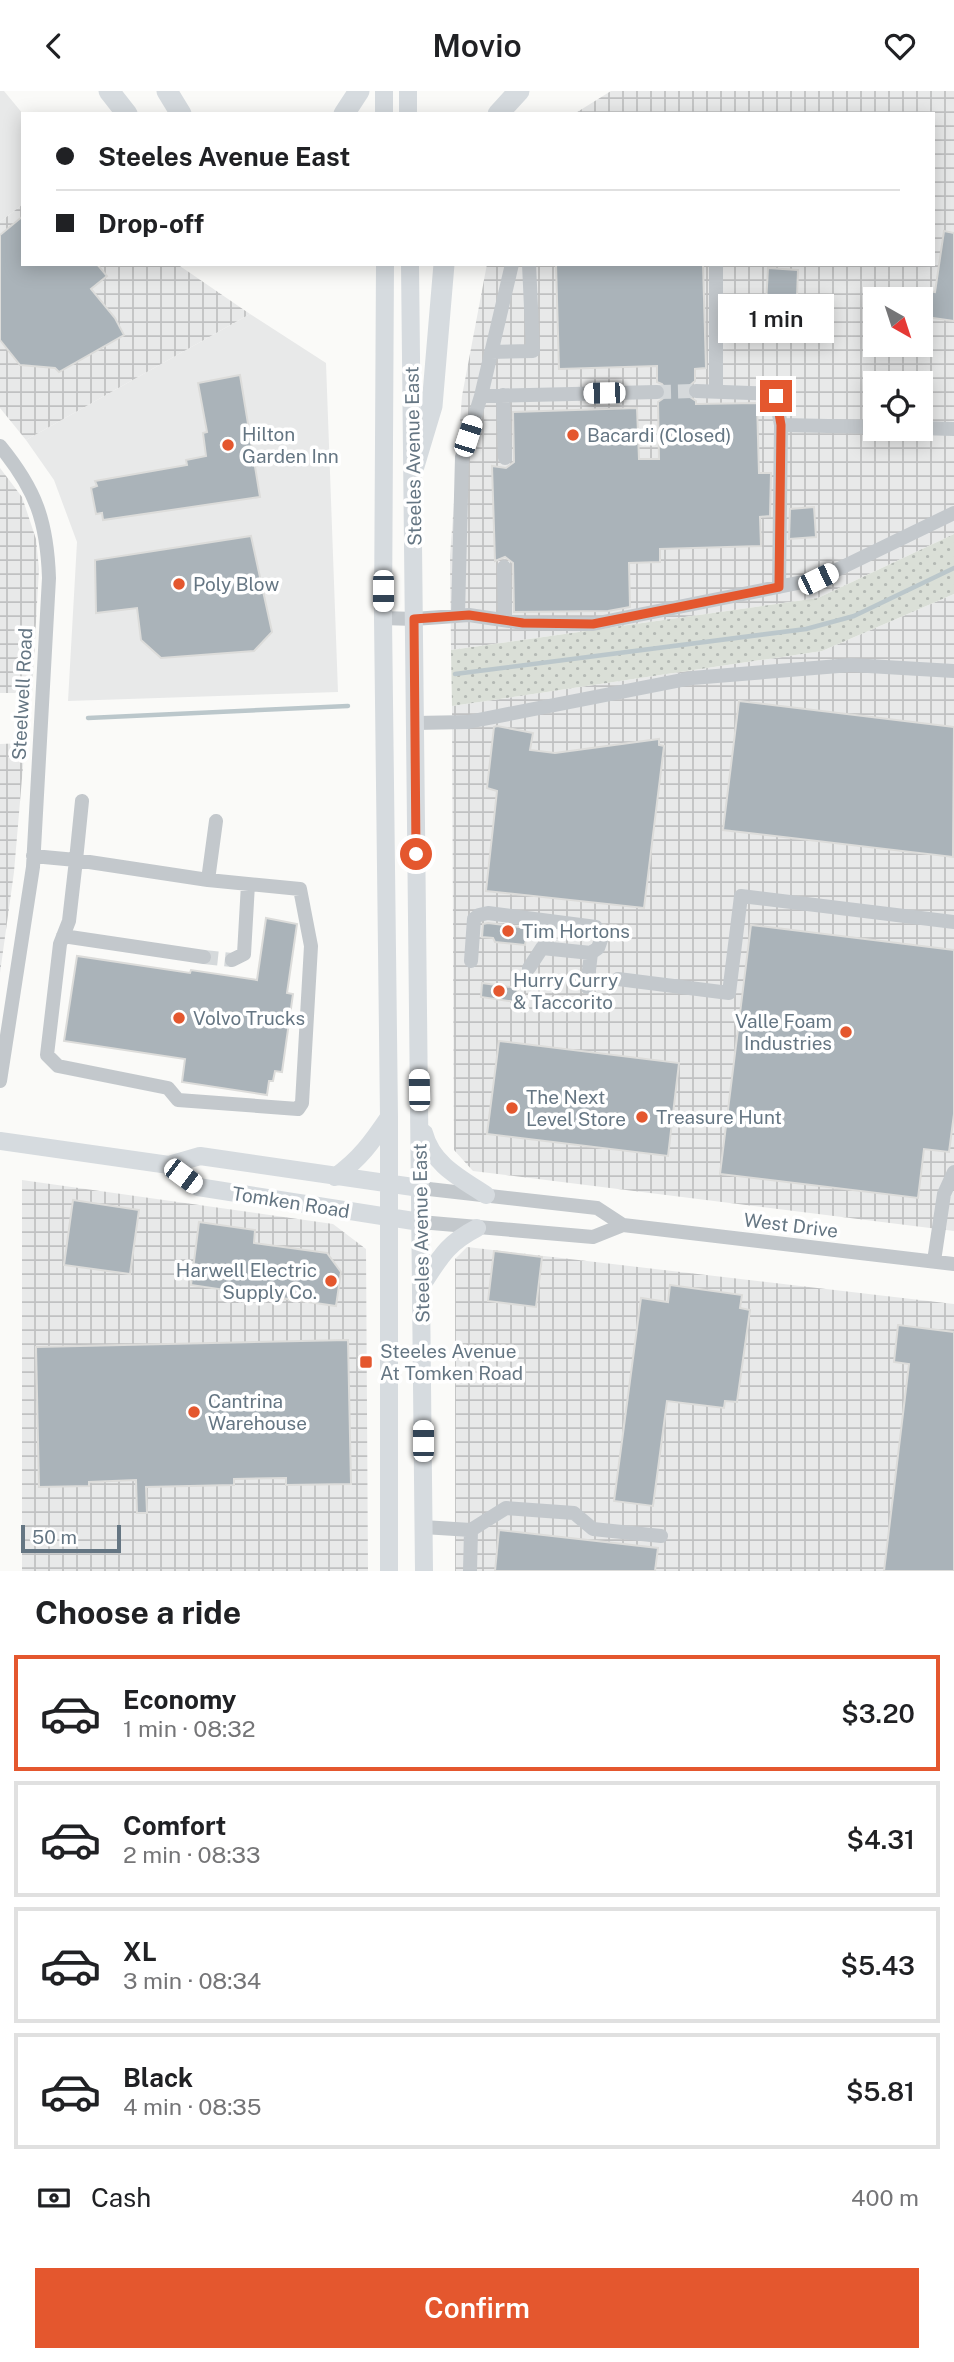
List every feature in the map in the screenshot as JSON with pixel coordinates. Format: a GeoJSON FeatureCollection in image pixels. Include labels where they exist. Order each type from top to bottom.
{"type":"FeatureCollection","features":[{"type":"Feature","properties":{"kind":"highway"},"geometry":{"type":"LineString","coordinates":[[109,91],[125,112]]}},
{"type":"Feature","properties":{"kind":"highway"},"geometry":{"type":"LineString","coordinates":[[167,91],[180,112]]}},
{"type":"Feature","properties":{"kind":"highway"},"geometry":{"type":"LineString","coordinates":[[345,112],[359,91]]}},
{"type":"Feature","properties":{"kind":"highway"},"geometry":{"type":"LineString","coordinates":[[500,112],[519,91]]}},
{"type":"Feature","properties":{"kind":"highway"},"geometry":{"type":"LineString","coordinates":[[414,466],[432,407],[444,266]]}},
{"type":"Feature","properties":{"kind":"main road"},"geometry":{"type":"LineString","coordinates":[[384,91],[384,112]]}},
{"type":"Feature","properties":{"kind":"main road"},"geometry":{"type":"LineString","coordinates":[[408,91],[408,112]]}},
{"type":"Feature","properties":{"kind":"main road","name":"Steeles Avenue East"},"geometry":{"type":"LineString","coordinates":[[385,266],[383,618],[389,1117],[389,1571]]}},
{"type":"Feature","properties":{"kind":"main road","name":"Steeles Avenue East"},"geometry":{"type":"LineString","coordinates":[[411,266],[424,1571]]}},
{"type":"Feature","properties":{"kind":"main road"},"geometry":{"type":"LineString","coordinates":[[335,1177],[354,1164],[365,1152],[389,1117]]}},
{"type":"Feature","properties":{"kind":"main road"},"geometry":{"type":"LineString","coordinates":[[419,1117],[428,1148],[446,1168],[486,1195]]}},
{"type":"Feature","properties":{"kind":"main road","name":"Tomken Road"},"geometry":{"type":"LineString","coordinates":[[0,1141],[169,1165],[200,1156],[420,1188]]}},
{"type":"Feature","properties":{"kind":"main road","name":"Tomken Road"},"geometry":{"type":"LineString","coordinates":[[169,1165],[198,1187],[420,1222]]}},
{"type":"Feature","properties":{"kind":"main road"},"geometry":{"type":"LineString","coordinates":[[422,1285],[444,1251],[457,1239],[477,1228]]}},
{"type":"Feature","properties":{"kind":"street"},"geometry":{"type":"LineString","coordinates":[[458,615],[459,487],[462,457],[481,396],[512,266]]}},
{"type":"Feature","properties":{"kind":"street"},"geometry":{"type":"LineString","coordinates":[[491,352],[533,351],[529,266]]}},
{"type":"Feature","properties":{"kind":"street"},"geometry":{"type":"LineString","coordinates":[[716,266],[716,391]]}},
{"type":"Feature","properties":{"kind":"street"},"geometry":{"type":"LineString","coordinates":[[696,391],[775,394],[781,425],[779,587]]}},
{"type":"Feature","properties":{"kind":"street"},"geometry":{"type":"LineString","coordinates":[[481,396],[657,392]]}},
{"type":"Feature","properties":{"kind":"street"},"geometry":{"type":"LineString","coordinates":[[503,395],[505,458]]}},
{"type":"Feature","properties":{"kind":"street"},"geometry":{"type":"LineString","coordinates":[[781,425],[863,427]]}},
{"type":"Feature","properties":{"kind":"street"},"geometry":{"type":"LineString","coordinates":[[933,428],[954,429]]}},
{"type":"Feature","properties":{"kind":"street","name":"Steelwell Road"},"geometry":{"type":"LineString","coordinates":[[0,446],[32,490],[44,525],[49,578],[33,856],[0,1081]]}},
{"type":"Feature","properties":{"kind":"street"},"geometry":{"type":"LineString","coordinates":[[383,618],[469,615],[523,623],[593,624],[818,579],[954,513]]}},
{"type":"Feature","properties":{"kind":"street"},"geometry":{"type":"LineString","coordinates":[[504,567],[505,620]]}},
{"type":"Feature","properties":{"kind":"street"},"geometry":{"type":"LineString","coordinates":[[415,723],[468,722],[692,678],[851,665],[954,671]]}},
{"type":"Feature","properties":{"kind":"street"},"geometry":{"type":"LineString","coordinates":[[33,856],[76,860],[208,880],[300,889],[312,946],[302,1103],[298,1109],[178,1100],[168,1088],[58,1066],[47,1055],[60,944],[69,921],[76,860],[82,801]]}},
{"type":"Feature","properties":{"kind":"street"},"geometry":{"type":"LineString","coordinates":[[208,880],[216,821]]}},
{"type":"Feature","properties":{"kind":"street"},"geometry":{"type":"LineString","coordinates":[[232,960],[244,954],[248,884]]}},
{"type":"Feature","properties":{"kind":"street"},"geometry":{"type":"LineString","coordinates":[[618,979],[729,993],[741,896],[954,922]]}},
{"type":"Feature","properties":{"kind":"street"},"geometry":{"type":"LineString","coordinates":[[471,961],[474,919],[479,915],[488,913],[596,926],[602,937],[598,948],[592,953],[587,987]]}},
{"type":"Feature","properties":{"kind":"street"},"geometry":{"type":"LineString","coordinates":[[63,936],[204,957]]}},
{"type":"Feature","properties":{"kind":"street"},"geometry":{"type":"LineString","coordinates":[[529,968],[542,948],[592,953]]}},
{"type":"Feature","properties":{"kind":"street"},"geometry":{"type":"LineString","coordinates":[[934,1261],[944,1194],[954,1173]]}},
{"type":"Feature","properties":{"kind":"street","name":"West Drive"},"geometry":{"type":"LineString","coordinates":[[420,1188],[597,1208],[623,1225],[954,1264]]}},
{"type":"Feature","properties":{"kind":"street","name":"West Drive"},"geometry":{"type":"LineString","coordinates":[[420,1222],[593,1237],[623,1225]]}},
{"type":"Feature","properties":{"kind":"street"},"geometry":{"type":"LineString","coordinates":[[423,1527],[471,1530],[506,1508],[574,1513],[593,1529],[661,1536]]}},
{"type":"Feature","properties":{"kind":"street"},"geometry":{"type":"LineString","coordinates":[[470,1571],[471,1530]]}},
{"type":"Feature","properties":{"kind":"shaded area"},"geometry":{"type":"Polygon","coordinates":[[[0,91],[4,91],[21,112],[21,206],[0,222],[0,91]]]}},
{"type":"Feature","properties":{"kind":"shaded area"},"geometry":{"type":"Polygon","coordinates":[[[611,91],[954,91],[954,534],[818,598],[451,650],[450,556],[462,396],[487,266],[935,266],[935,112],[577,112],[611,91]]]}},
{"type":"Feature","properties":{"kind":"shaded area"},"geometry":{"type":"Polygon","coordinates":[[[21,206],[21,266],[180,266],[250,314],[26,440],[0,408],[0,222],[21,206]]]}},
{"type":"Feature","properties":{"kind":"shaded area"},"geometry":{"type":"Polygon","coordinates":[[[250,314],[326,363],[338,692],[68,701],[77,542],[54,480],[26,440],[250,314]]]}},
{"type":"Feature","properties":{"kind":"shaded area"},"geometry":{"type":"Polygon","coordinates":[[[0,468],[22,497],[36,539],[39,569],[32,693],[0,693],[0,468]]]}},
{"type":"Feature","properties":{"kind":"shaded area"},"geometry":{"type":"Polygon","coordinates":[[[954,534],[954,594],[822,651],[452,706],[451,650],[818,598],[954,534]]]}},
{"type":"Feature","properties":{"kind":"shaded area"},"geometry":{"type":"Polygon","coordinates":[[[954,594],[954,1231],[473,1171],[454,1150],[452,706],[822,651],[954,594]]]}},
{"type":"Feature","properties":{"kind":"shaded area"},"geometry":{"type":"Polygon","coordinates":[[[25,743],[14,872],[0,973],[0,744],[25,743]]]}},
{"type":"Feature","properties":{"kind":"shaded area"},"geometry":{"type":"Polygon","coordinates":[[[22,1180],[333,1224],[366,1249],[368,1571],[22,1571],[22,1180]]]}},
{"type":"Feature","properties":{"kind":"shaded area"},"geometry":{"type":"Polygon","coordinates":[[[467,1247],[954,1304],[954,1571],[455,1571],[455,1259],[467,1247]]]}},
{"type":"Feature","properties":{"kind":"building"},"geometry":{"type":"Polygon","coordinates":[[[21,218],[21,266],[99,266],[107,276],[91,289],[115,318],[124,335],[59,372],[55,368],[20,365],[0,340],[0,235],[21,218]]]}},
{"type":"Feature","properties":{"kind":"building"},"geometry":{"type":"Polygon","coordinates":[[[944,231],[954,233],[954,321],[933,318],[944,231]]]}},
{"type":"Feature","properties":{"kind":"building","name":"Bacardi (Closed)"},"geometry":{"type":"Polygon","coordinates":[[[556,266],[703,266],[706,368],[695,369],[695,381],[688,387],[687,395],[696,401],[696,404],[757,403],[759,473],[771,473],[770,516],[760,517],[761,546],[660,549],[660,562],[629,563],[630,607],[608,611],[514,612],[513,563],[505,557],[495,561],[492,466],[506,468],[514,462],[513,412],[637,408],[639,459],[659,459],[658,402],[665,397],[667,391],[657,382],[657,366],[559,369],[556,266]]]}},
{"type":"Feature","properties":{"kind":"building"},"geometry":{"type":"Polygon","coordinates":[[[768,268],[798,270],[796,324],[765,322],[768,268]]]}},
{"type":"Feature","properties":{"kind":"building","name":"Hilton Garden Inn"},"geometry":{"type":"Polygon","coordinates":[[[240,375],[260,497],[103,520],[102,513],[96,514],[91,488],[97,486],[95,481],[187,465],[186,460],[206,456],[203,433],[207,432],[198,383],[240,375]]]}},
{"type":"Feature","properties":{"kind":"building"},"geometry":{"type":"Polygon","coordinates":[[[814,507],[816,537],[789,539],[790,509],[814,507]]]}},
{"type":"Feature","properties":{"kind":"building","name":"Poly Blow"},"geometry":{"type":"Polygon","coordinates":[[[251,536],[272,632],[254,651],[161,658],[141,640],[137,608],[96,613],[95,560],[251,536]]]}},
{"type":"Feature","properties":{"kind":"building"},"geometry":{"type":"Polygon","coordinates":[[[739,701],[954,727],[953,857],[723,830],[739,701]]]}},
{"type":"Feature","properties":{"kind":"building"},"geometry":{"type":"Polygon","coordinates":[[[494,727],[533,733],[530,750],[555,753],[659,739],[659,745],[664,746],[644,908],[486,891],[497,791],[487,788],[494,727]]]}},
{"type":"Feature","properties":{"kind":"building","name":"Volvo Trucks"},"geometry":{"type":"Polygon","coordinates":[[[266,918],[297,924],[287,993],[293,994],[282,1072],[275,1071],[273,1081],[269,1081],[267,1095],[182,1082],[185,1059],[64,1041],[77,956],[257,980],[266,918]]]}},
{"type":"Feature","properties":{"kind":"building","name":"Tim Hortons"},"geometry":{"type":"Polygon","coordinates":[[[483,924],[528,928],[525,945],[495,942],[493,938],[482,937],[483,924]]]}},
{"type":"Feature","properties":{"kind":"building","name":"Valle Foam Industries"},"geometry":{"type":"Polygon","coordinates":[[[751,925],[954,950],[954,1114],[949,1152],[924,1149],[918,1198],[720,1174],[751,925]]]}},
{"type":"Feature","properties":{"kind":"building","name":"Hurry Curry & Taccorito"},"geometry":{"type":"Polygon","coordinates":[[[482,983],[518,988],[516,1002],[481,997],[482,983]]]}},
{"type":"Feature","properties":{"kind":"building"},"geometry":{"type":"Polygon","coordinates":[[[499,1041],[679,1063],[668,1156],[487,1134],[499,1041]]]}},
{"type":"Feature","properties":{"kind":"building"},"geometry":{"type":"Polygon","coordinates":[[[73,1200],[139,1210],[130,1274],[64,1265],[73,1200]]]}},
{"type":"Feature","properties":{"kind":"building"},"geometry":{"type":"Polygon","coordinates":[[[199,1222],[255,1230],[254,1243],[327,1253],[341,1272],[336,1306],[191,1285],[199,1222]]]}},
{"type":"Feature","properties":{"kind":"building"},"geometry":{"type":"Polygon","coordinates":[[[494,1251],[542,1257],[536,1307],[488,1301],[494,1251]]]}},
{"type":"Feature","properties":{"kind":"building"},"geometry":{"type":"Polygon","coordinates":[[[670,1285],[742,1295],[740,1308],[750,1310],[737,1402],[725,1401],[724,1408],[667,1401],[653,1506],[614,1501],[641,1298],[668,1302],[670,1285]]]}},
{"type":"Feature","properties":{"kind":"building"},"geometry":{"type":"Polygon","coordinates":[[[898,1325],[954,1332],[954,1571],[884,1571],[909,1364],[894,1362],[898,1325]]]}},
{"type":"Feature","properties":{"kind":"building","name":"Cantrina Warehouse"},"geometry":{"type":"Polygon","coordinates":[[[348,1340],[351,1484],[286,1485],[286,1478],[234,1479],[234,1485],[146,1487],[147,1513],[137,1513],[136,1480],[89,1482],[89,1486],[39,1487],[36,1347],[348,1340]]]}},
{"type":"Feature","properties":{"kind":"building"},"geometry":{"type":"Polygon","coordinates":[[[499,1530],[658,1548],[655,1571],[495,1571],[499,1530]]]}},
{"type":"Feature","properties":{"kind":"waterway"},"geometry":{"type":"LineString","coordinates":[[455,674],[806,629],[854,616],[954,568]]}},
{"type":"Feature","properties":{"kind":"waterway"},"geometry":{"type":"LineString","coordinates":[[88,718],[348,706]]}},
{"type":"Feature","properties":{"kind":"tunnel"},"geometry":{"type":"LineString","coordinates":[[657,392],[696,391]]}},
{"type":"Feature","properties":{"kind":"tunnel"},"geometry":{"type":"LineString","coordinates":[[204,957],[232,960]]}},
{"type":"Feature","properties":{"kind":"place","name":"Bacardi (Closed)"},"geometry":{"type":"Point","coordinates":[573,435]}},
{"type":"Feature","properties":{"kind":"place","name":"Hilton Garden Inn"},"geometry":{"type":"Point","coordinates":[228,445]}},
{"type":"Feature","properties":{"kind":"place","name":"Poly Blow"},"geometry":{"type":"Point","coordinates":[179,584]}},
{"type":"Feature","properties":{"kind":"place","name":"Tim Hortons"},"geometry":{"type":"Point","coordinates":[508,931]}},
{"type":"Feature","properties":{"kind":"place","name":"Hurry Curry & Taccorito"},"geometry":{"type":"Point","coordinates":[499,991]}},
{"type":"Feature","properties":{"kind":"place","name":"Volvo Trucks"},"geometry":{"type":"Point","coordinates":[179,1018]}},
{"type":"Feature","properties":{"kind":"place","name":"Valle Foam Industries"},"geometry":{"type":"Point","coordinates":[846,1032]}},
{"type":"Feature","properties":{"kind":"place","name":"The Next Level Store"},"geometry":{"type":"Point","coordinates":[512,1108]}},
{"type":"Feature","properties":{"kind":"place","name":"Treasure Hunt"},"geometry":{"type":"Point","coordinates":[642,1117]}},
{"type":"Feature","properties":{"kind":"place","name":"Harwell Electric Supply Co."},"geometry":{"type":"Point","coordinates":[331,1281]}},
{"type":"Feature","properties":{"kind":"place","name":"Steeles Avenue At Tomken Road"},"geometry":{"type":"Point","coordinates":[366,1362]}},
{"type":"Feature","properties":{"kind":"place","name":"Cantrina Warehouse"},"geometry":{"type":"Point","coordinates":[194,1412]}},
{"type":"Feature","properties":{"kind":"route"},"geometry":{"type":"LineString","coordinates":[[416,854],[414,619],[469,615],[523,623],[593,624],[779,587],[781,425],[776,396]]}}]}
